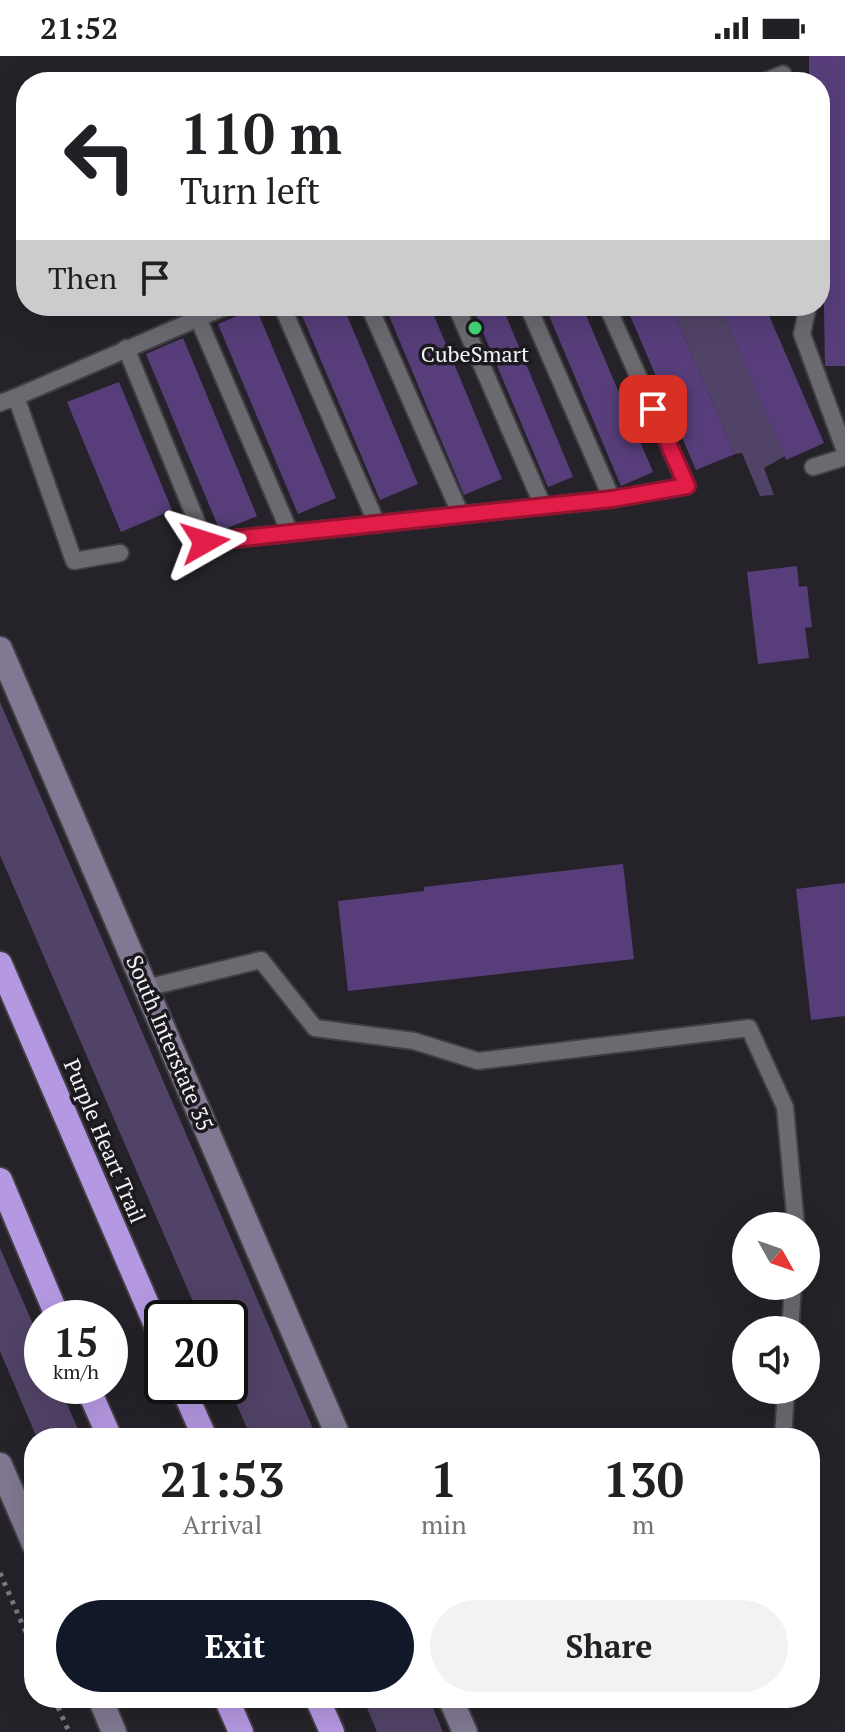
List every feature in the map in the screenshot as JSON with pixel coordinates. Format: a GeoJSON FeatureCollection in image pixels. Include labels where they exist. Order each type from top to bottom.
{"type":"FeatureCollection","features":[{"type":"Feature","properties":{"kind":"highway","name":"Purple Heart Trail"},"geometry":{"type":"LineString","coordinates":[[0,964],[145,1300]]}},
{"type":"Feature","properties":{"kind":"highway"},"geometry":{"type":"LineString","coordinates":[[0,1180],[50,1300]]}},
{"type":"Feature","properties":{"kind":"highway"},"geometry":{"type":"LineString","coordinates":[[95,1404],[106,1428]]}},
{"type":"Feature","properties":{"kind":"highway"},"geometry":{"type":"LineString","coordinates":[[190,1404],[201,1428]]}},
{"type":"Feature","properties":{"kind":"highway"},"geometry":{"type":"LineString","coordinates":[[230,1708],[241,1732]]}},
{"type":"Feature","properties":{"kind":"highway"},"geometry":{"type":"LineString","coordinates":[[321,1708],[332,1732]]}},
{"type":"Feature","properties":{"kind":"main road","name":"South Interstate 35"},"geometry":{"type":"LineString","coordinates":[[0,649],[335,1428]]}},
{"type":"Feature","properties":{"kind":"main road"},"geometry":{"type":"LineString","coordinates":[[0,1465],[24,1521]]}},
{"type":"Feature","properties":{"kind":"main road"},"geometry":{"type":"LineString","coordinates":[[104,1708],[114,1732]]}},
{"type":"Feature","properties":{"kind":"main road"},"geometry":{"type":"LineString","coordinates":[[454,1708],[465,1732]]}},
{"type":"Feature","properties":{"kind":"lane"},"geometry":{"type":"LineString","coordinates":[[0,403],[203,316]]}},
{"type":"Feature","properties":{"kind":"lane"},"geometry":{"type":"LineString","coordinates":[[286,316],[377,524]]}},
{"type":"Feature","properties":{"kind":"lane"},"geometry":{"type":"LineString","coordinates":[[373,316],[461,515]]}},
{"type":"Feature","properties":{"kind":"lane"},"geometry":{"type":"LineString","coordinates":[[460,316],[543,506]]}},
{"type":"Feature","properties":{"kind":"lane"},"geometry":{"type":"LineString","coordinates":[[532,316],[612,499]]}},
{"type":"Feature","properties":{"kind":"lane"},"geometry":{"type":"LineString","coordinates":[[126,348],[205,542],[612,499],[687,486],[611,316]]}},
{"type":"Feature","properties":{"kind":"lane"},"geometry":{"type":"LineString","coordinates":[[806,316],[802,334],[845,454],[813,467]]}},
{"type":"Feature","properties":{"kind":"lane"},"geometry":{"type":"LineString","coordinates":[[198,318],[290,533]]}},
{"type":"Feature","properties":{"kind":"lane"},"geometry":{"type":"LineString","coordinates":[[16,397],[74,561],[120,553]]}},
{"type":"Feature","properties":{"kind":"lane"},"geometry":{"type":"LineString","coordinates":[[146,988],[261,960],[315,1028],[414,1041],[478,1061],[749,1028],[785,1107],[795,1212]]}},
{"type":"Feature","properties":{"kind":"lane"},"geometry":{"type":"LineString","coordinates":[[784,1428],[785,1404]]}},
{"type":"Feature","properties":{"kind":"path"},"geometry":{"type":"LineString","coordinates":[[0,1573],[24,1628]]}},
{"type":"Feature","properties":{"kind":"path"},"geometry":{"type":"LineString","coordinates":[[58,1708],[69,1732]]}},
{"type":"Feature","properties":{"kind":"shaded area"},"geometry":{"type":"Polygon","coordinates":[[[675,316],[724,316],[785,456],[764,468],[774,495],[760,496],[742,453],[735,454],[675,316]]]}},
{"type":"Feature","properties":{"kind":"shaded area"},"geometry":{"type":"Polygon","coordinates":[[[0,702],[313,1428],[247,1428],[237,1404],[248,1404],[248,1300],[192,1300],[0,855],[0,702]]]}},
{"type":"Feature","properties":{"kind":"shaded area"},"geometry":{"type":"Polygon","coordinates":[[[0,1248],[24,1303],[24,1404],[67,1404],[78,1428],[33,1428],[0,1351],[0,1248]]]}},
{"type":"Feature","properties":{"kind":"shaded area"},"geometry":{"type":"Polygon","coordinates":[[[367,1708],[433,1708],[443,1732],[377,1732],[367,1708]]]}},
{"type":"Feature","properties":{"kind":"building"},"geometry":{"type":"Polygon","coordinates":[[[809,56],[845,56],[845,366],[825,366],[824,316],[830,316],[830,72],[809,72],[809,56]]]}},
{"type":"Feature","properties":{"kind":"building"},"geometry":{"type":"Polygon","coordinates":[[[237,316],[259,316],[336,498],[298,514],[218,324],[237,316]]]}},
{"type":"Feature","properties":{"kind":"building"},"geometry":{"type":"Polygon","coordinates":[[[302,316],[347,316],[418,484],[380,500],[302,316]]]}},
{"type":"Feature","properties":{"kind":"building"},"geometry":{"type":"Polygon","coordinates":[[[389,316],[434,316],[502,479],[464,495],[389,316]]]}},
{"type":"Feature","properties":{"kind":"building"},"geometry":{"type":"Polygon","coordinates":[[[476,316],[506,316],[573,477],[548,487],[476,316]]]}},
{"type":"Feature","properties":{"kind":"building"},"geometry":{"type":"Polygon","coordinates":[[[549,316],[586,316],[653,472],[621,486],[549,316]]]}},
{"type":"Feature","properties":{"kind":"building"},"geometry":{"type":"Polygon","coordinates":[[[630,316],[675,316],[735,454],[696,470],[630,316]]]}},
{"type":"Feature","properties":{"kind":"building"},"geometry":{"type":"Polygon","coordinates":[[[724,316],[769,316],[824,443],[786,460],[724,316]]]}},
{"type":"Feature","properties":{"kind":"building"},"geometry":{"type":"Polygon","coordinates":[[[183,338],[257,516],[220,531],[146,354],[183,338]]]}},
{"type":"Feature","properties":{"kind":"building"},"geometry":{"type":"Polygon","coordinates":[[[119,382],[172,510],[121,532],[67,402],[119,382]]]}},
{"type":"Feature","properties":{"kind":"building"},"geometry":{"type":"Polygon","coordinates":[[[797,566],[799,587],[807,586],[812,627],[805,628],[809,658],[758,664],[747,572],[797,566]]]}},
{"type":"Feature","properties":{"kind":"building"},"geometry":{"type":"Polygon","coordinates":[[[623,864],[634,959],[348,991],[338,901],[424,891],[424,887],[623,864]]]}},
{"type":"Feature","properties":{"kind":"building"},"geometry":{"type":"Polygon","coordinates":[[[845,883],[845,1016],[811,1020],[796,889],[845,883]]]}},
{"type":"Feature","properties":{"kind":"place","name":"CubeSmart"},"geometry":{"type":"Point","coordinates":[475,328]}},
{"type":"Feature","properties":{"kind":"route"},"geometry":{"type":"LineString","coordinates":[[205,542],[612,499],[687,486],[653,409]]}}]}
